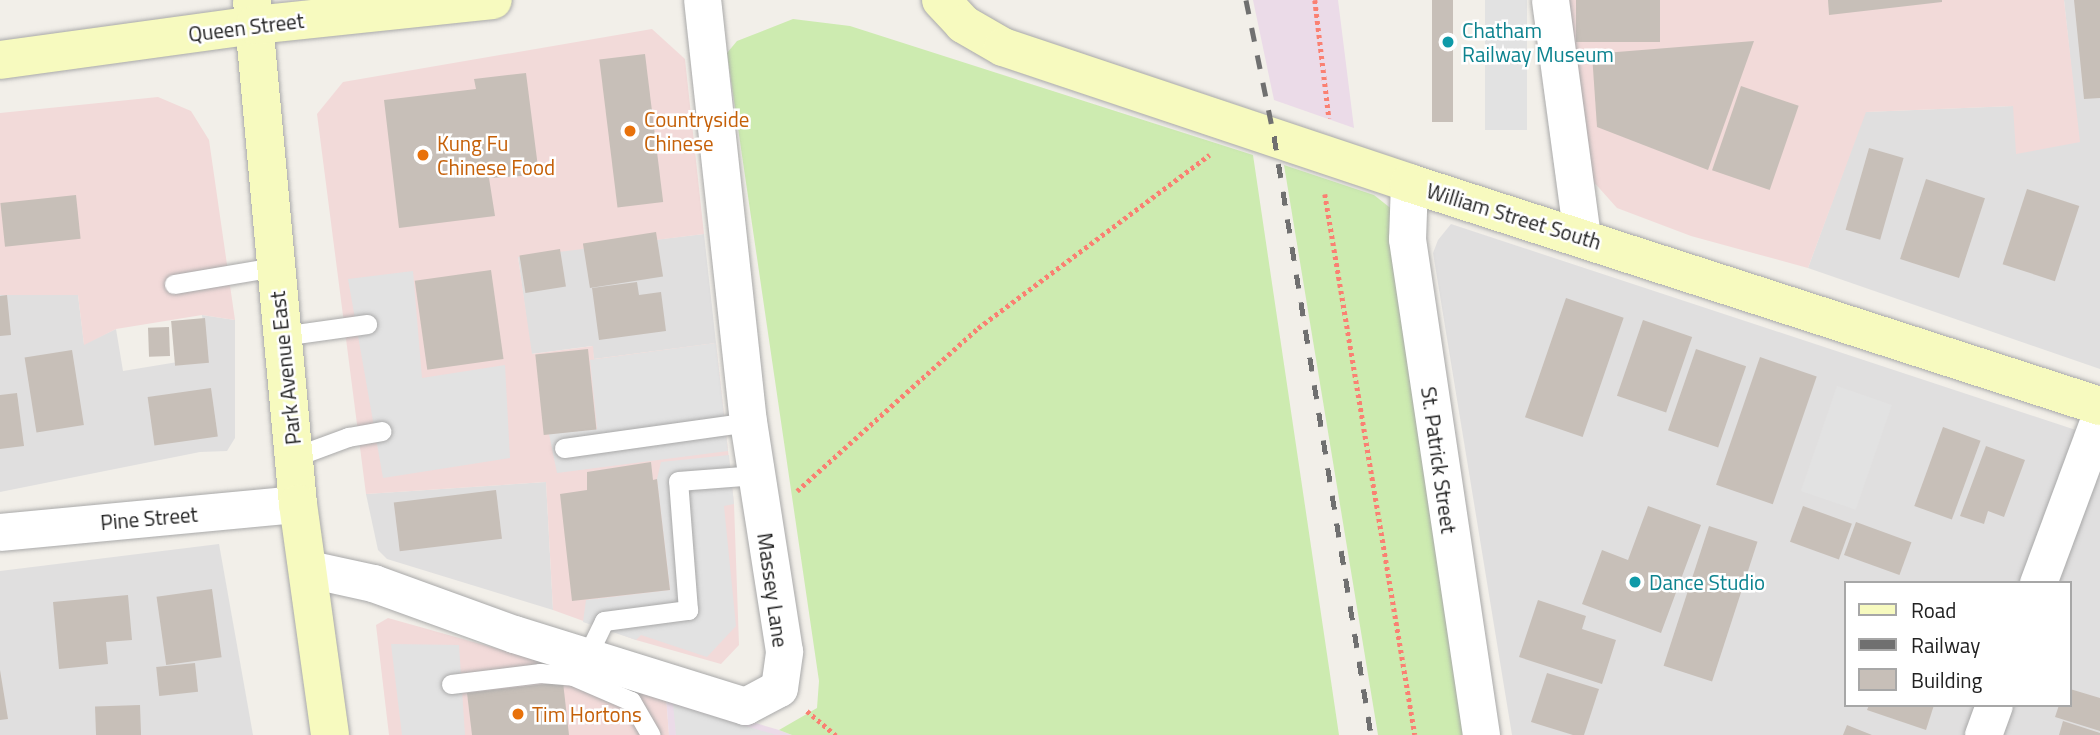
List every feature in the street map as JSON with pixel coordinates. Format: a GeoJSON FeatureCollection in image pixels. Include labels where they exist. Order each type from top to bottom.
{"type":"FeatureCollection","features":[{"type":"Feature","properties":{"kind":"main road","name":"Queen Street"},"geometry":{"type":"LineString","coordinates":[[0,60],[253,13],[493,0]]}},
{"type":"Feature","properties":{"kind":"main road","name":"William Street South"},"geometry":{"type":"LineString","coordinates":[[941,0],[963,24],[1003,47],[1409,183],[2100,405]]}},
{"type":"Feature","properties":{"kind":"main road","name":"Park Avenue East"},"geometry":{"type":"LineString","coordinates":[[253,13],[298,504],[330,735]]}},
{"type":"Feature","properties":{"kind":"street","name":"Massey Lane"},"geometry":{"type":"LineString","coordinates":[[309,569],[373,583],[587,656],[745,706],[779,688],[784,651],[748,422],[702,0]]}},
{"type":"Feature","properties":{"kind":"street"},"geometry":{"type":"LineString","coordinates":[[1550,0],[1582,237]]}},
{"type":"Feature","properties":{"kind":"street","name":"St. Patrick Street"},"geometry":{"type":"LineString","coordinates":[[1409,183],[1407,239],[1481,735]]}},
{"type":"Feature","properties":{"kind":"street"},"geometry":{"type":"LineString","coordinates":[[2039,581],[2100,416]]}},
{"type":"Feature","properties":{"kind":"street","name":"Pine Street"},"geometry":{"type":"LineString","coordinates":[[0,532],[298,504]]}},
{"type":"Feature","properties":{"kind":"street"},"geometry":{"type":"LineString","coordinates":[[1983,735],[1993,707]]}},
{"type":"Feature","properties":{"kind":"lane"},"geometry":{"type":"LineString","coordinates":[[174,285],[275,267]]}},
{"type":"Feature","properties":{"kind":"lane"},"geometry":{"type":"LineString","coordinates":[[282,336],[367,324]]}},
{"type":"Feature","properties":{"kind":"lane"},"geometry":{"type":"LineString","coordinates":[[564,448],[748,422]]}},
{"type":"Feature","properties":{"kind":"lane"},"geometry":{"type":"LineString","coordinates":[[294,457],[348,437],[380,431]]}},
{"type":"Feature","properties":{"kind":"lane"},"geometry":{"type":"LineString","coordinates":[[587,656],[604,621],[688,610],[678,481],[755,475]]}},
{"type":"Feature","properties":{"kind":"lane"},"geometry":{"type":"LineString","coordinates":[[452,684],[540,673],[573,676],[631,701],[650,735]]}},
{"type":"Feature","properties":{"kind":"path"},"geometry":{"type":"LineString","coordinates":[[1315,0],[1326,155],[1415,735]]}},
{"type":"Feature","properties":{"kind":"path"},"geometry":{"type":"LineString","coordinates":[[797,491],[978,328],[1218,148]]}},
{"type":"Feature","properties":{"kind":"shaded area"},"geometry":{"type":"Polygon","coordinates":[[[1253,0],[1338,0],[1354,128],[1274,100],[1253,0]]]}},
{"type":"Feature","properties":{"kind":"shaded area"},"geometry":{"type":"Polygon","coordinates":[[[1485,0],[1527,0],[1527,130],[1485,130],[1485,0]]]}},
{"type":"Feature","properties":{"kind":"shaded area"},"geometry":{"type":"Polygon","coordinates":[[[1569,0],[2064,0],[2080,142],[2016,154],[2013,106],[1866,112],[1808,268],[1691,236],[1617,208],[1592,180],[1569,0]]]}},
{"type":"Feature","properties":{"kind":"shaded area"},"geometry":{"type":"Polygon","coordinates":[[[2064,0],[2100,0],[2100,369],[1808,268],[1865,112],[2013,106],[2079,142],[2064,0]]]}},
{"type":"Feature","properties":{"kind":"shaded area"},"geometry":{"type":"Polygon","coordinates":[[[652,29],[685,59],[704,234],[518,257],[532,354],[593,346],[594,359],[716,343],[734,504],[739,645],[721,664],[636,640],[553,610],[546,482],[366,494],[317,114],[343,82],[652,29]]]}},
{"type":"Feature","properties":{"kind":"shaded area"},"geometry":{"type":"Polygon","coordinates":[[[158,97],[191,111],[209,140],[235,320],[202,315],[116,329],[84,345],[78,295],[0,295],[0,113],[158,97]]]}},
{"type":"Feature","properties":{"kind":"shaded area"},"geometry":{"type":"Polygon","coordinates":[[[1451,224],[2100,438],[2100,735],[1512,735],[1433,253],[1438,240],[1451,224]]]}},
{"type":"Feature","properties":{"kind":"shaded area"},"geometry":{"type":"Polygon","coordinates":[[[704,234],[716,343],[594,359],[592,346],[531,354],[518,256],[704,234]]]}},
{"type":"Feature","properties":{"kind":"shaded area"},"geometry":{"type":"Polygon","coordinates":[[[413,271],[422,378],[505,365],[510,458],[383,478],[348,279],[413,271]]]}},
{"type":"Feature","properties":{"kind":"shaded area"},"geometry":{"type":"Polygon","coordinates":[[[0,295],[78,295],[84,344],[116,329],[123,371],[208,357],[202,315],[235,320],[235,438],[227,451],[200,452],[0,492],[0,295]]]}},
{"type":"Feature","properties":{"kind":"shaded area"},"geometry":{"type":"Polygon","coordinates":[[[716,343],[728,451],[557,473],[549,434],[597,429],[590,360],[716,343]]]}},
{"type":"Feature","properties":{"kind":"shaded area"},"geometry":{"type":"Polygon","coordinates":[[[1837,386],[1892,405],[1856,510],[1801,491],[1837,386]]]}},
{"type":"Feature","properties":{"kind":"shaded area"},"geometry":{"type":"Polygon","coordinates":[[[729,455],[734,504],[724,506],[736,626],[707,657],[641,635],[636,640],[583,622],[586,600],[670,590],[657,479],[661,462],[729,455]]]}},
{"type":"Feature","properties":{"kind":"shaded area"},"geometry":{"type":"Polygon","coordinates":[[[546,482],[553,610],[387,559],[378,550],[366,494],[546,482]]]}},
{"type":"Feature","properties":{"kind":"shaded area"},"geometry":{"type":"Polygon","coordinates":[[[219,544],[253,735],[0,735],[0,571],[219,544]]]}},
{"type":"Feature","properties":{"kind":"shaded area"},"geometry":{"type":"Polygon","coordinates":[[[388,618],[666,696],[669,735],[389,735],[376,625],[388,618]]]}},
{"type":"Feature","properties":{"kind":"shaded area"},"geometry":{"type":"Polygon","coordinates":[[[391,644],[459,645],[465,735],[402,735],[391,644]]]}},
{"type":"Feature","properties":{"kind":"shaded area"},"geometry":{"type":"Polygon","coordinates":[[[666,696],[779,730],[792,735],[669,735],[666,696]]]}},
{"type":"Feature","properties":{"kind":"shaded area"},"geometry":{"type":"Polygon","coordinates":[[[673,704],[776,735],[676,735],[673,704]]]}},
{"type":"Feature","properties":{"kind":"green space"},"geometry":{"type":"Polygon","coordinates":[[[793,19],[850,26],[1253,155],[1339,735],[792,735],[779,730],[817,708],[819,681],[727,53],[737,41],[793,19]]]}},
{"type":"Feature","properties":{"kind":"green space"},"geometry":{"type":"Polygon","coordinates":[[[1284,165],[1374,195],[1398,214],[1489,735],[1378,735],[1284,165]]]}},
{"type":"Feature","properties":{"kind":"building"},"geometry":{"type":"Polygon","coordinates":[[[1432,0],[1453,0],[1453,122],[1432,122],[1432,0]]]}},
{"type":"Feature","properties":{"kind":"building"},"geometry":{"type":"Polygon","coordinates":[[[1576,0],[1660,0],[1660,42],[1576,42],[1576,0]]]}},
{"type":"Feature","properties":{"kind":"building"},"geometry":{"type":"Polygon","coordinates":[[[1828,0],[1942,0],[1942,2],[1829,15],[1828,0]]]}},
{"type":"Feature","properties":{"kind":"building"},"geometry":{"type":"Polygon","coordinates":[[[2074,0],[2100,0],[2100,98],[2084,99],[2074,0]]]}},
{"type":"Feature","properties":{"kind":"building"},"geometry":{"type":"Polygon","coordinates":[[[1754,41],[1708,170],[1597,127],[1592,54],[1754,41]]]}},
{"type":"Feature","properties":{"kind":"building","name":"Countryside Chinese"},"geometry":{"type":"Polygon","coordinates":[[[645,54],[663,202],[618,207],[599,60],[645,54]]]}},
{"type":"Feature","properties":{"kind":"building"},"geometry":{"type":"Polygon","coordinates":[[[526,73],[539,175],[489,178],[495,216],[399,228],[384,100],[476,89],[474,79],[526,73]]]}},
{"type":"Feature","properties":{"kind":"building"},"geometry":{"type":"Polygon","coordinates":[[[1741,86],[1799,106],[1770,190],[1712,170],[1741,86]]]}},
{"type":"Feature","properties":{"kind":"building"},"geometry":{"type":"Polygon","coordinates":[[[1869,148],[1904,158],[1880,240],[1846,230],[1869,148]]]}},
{"type":"Feature","properties":{"kind":"building"},"geometry":{"type":"Polygon","coordinates":[[[1926,179],[1985,198],[1959,278],[1900,259],[1926,179]]]}},
{"type":"Feature","properties":{"kind":"building"},"geometry":{"type":"Polygon","coordinates":[[[2027,189],[2079,206],[2055,281],[2003,264],[2027,189]]]}},
{"type":"Feature","properties":{"kind":"building"},"geometry":{"type":"Polygon","coordinates":[[[76,195],[81,239],[5,247],[0,203],[76,195]]]}},
{"type":"Feature","properties":{"kind":"building"},"geometry":{"type":"Polygon","coordinates":[[[656,232],[663,276],[590,288],[583,244],[656,232]]]}},
{"type":"Feature","properties":{"kind":"building"},"geometry":{"type":"Polygon","coordinates":[[[560,249],[566,287],[525,293],[520,255],[560,249]]]}},
{"type":"Feature","properties":{"kind":"building"},"geometry":{"type":"Polygon","coordinates":[[[491,270],[504,359],[427,370],[415,281],[491,270]]]}},
{"type":"Feature","properties":{"kind":"building"},"geometry":{"type":"Polygon","coordinates":[[[637,282],[639,295],[661,292],[666,331],[599,340],[592,288],[637,282]]]}},
{"type":"Feature","properties":{"kind":"building"},"geometry":{"type":"Polygon","coordinates":[[[7,295],[11,335],[0,336],[0,296],[7,295]]]}},
{"type":"Feature","properties":{"kind":"building"},"geometry":{"type":"Polygon","coordinates":[[[1566,298],[1624,318],[1583,437],[1525,417],[1566,298]]]}},
{"type":"Feature","properties":{"kind":"building"},"geometry":{"type":"Polygon","coordinates":[[[205,318],[209,363],[175,366],[171,321],[205,318]]]}},
{"type":"Feature","properties":{"kind":"building"},"geometry":{"type":"Polygon","coordinates":[[[1643,320],[1692,337],[1666,413],[1617,396],[1643,320]]]}},
{"type":"Feature","properties":{"kind":"building"},"geometry":{"type":"Polygon","coordinates":[[[169,327],[170,356],[149,357],[148,328],[169,327]]]}},
{"type":"Feature","properties":{"kind":"building"},"geometry":{"type":"Polygon","coordinates":[[[588,349],[596,430],[544,435],[535,355],[588,349]]]}},
{"type":"Feature","properties":{"kind":"building"},"geometry":{"type":"Polygon","coordinates":[[[1696,349],[1746,366],[1718,448],[1668,430],[1696,349]]]}},
{"type":"Feature","properties":{"kind":"building"},"geometry":{"type":"Polygon","coordinates":[[[72,350],[84,425],[36,433],[25,358],[72,350]]]}},
{"type":"Feature","properties":{"kind":"building"},"geometry":{"type":"Polygon","coordinates":[[[1760,357],[1817,377],[1773,504],[1716,485],[1760,357]]]}},
{"type":"Feature","properties":{"kind":"building"},"geometry":{"type":"Polygon","coordinates":[[[211,388],[218,437],[154,445],[148,397],[211,388]]]}},
{"type":"Feature","properties":{"kind":"building"},"geometry":{"type":"Polygon","coordinates":[[[17,393],[24,446],[0,449],[0,395],[17,393]]]}},
{"type":"Feature","properties":{"kind":"building"},"geometry":{"type":"Polygon","coordinates":[[[1943,427],[1981,441],[1952,520],[1914,506],[1943,427]]]}},
{"type":"Feature","properties":{"kind":"building"},"geometry":{"type":"Polygon","coordinates":[[[1986,446],[2025,460],[2004,517],[1988,511],[1984,524],[1960,516],[1986,446]]]}},
{"type":"Feature","properties":{"kind":"building"},"geometry":{"type":"Polygon","coordinates":[[[651,462],[653,480],[657,479],[670,590],[572,601],[560,494],[587,490],[587,472],[651,462]]]}},
{"type":"Feature","properties":{"kind":"building"},"geometry":{"type":"Polygon","coordinates":[[[496,490],[502,539],[400,551],[394,503],[496,490]]]}},
{"type":"Feature","properties":{"kind":"building","name":"Dance Studio"},"geometry":{"type":"Polygon","coordinates":[[[1648,506],[1701,525],[1661,633],[1582,604],[1602,550],[1628,560],[1648,506]]]}},
{"type":"Feature","properties":{"kind":"building"},"geometry":{"type":"Polygon","coordinates":[[[1803,506],[1852,524],[1839,559],[1790,542],[1803,506]]]}},
{"type":"Feature","properties":{"kind":"building"},"geometry":{"type":"Polygon","coordinates":[[[1856,522],[1911,542],[1899,575],[1844,555],[1856,522]]]}},
{"type":"Feature","properties":{"kind":"building"},"geometry":{"type":"Polygon","coordinates":[[[1709,526],[1758,542],[1712,682],[1664,666],[1709,526]]]}},
{"type":"Feature","properties":{"kind":"building"},"geometry":{"type":"Polygon","coordinates":[[[212,589],[222,657],[166,665],[157,597],[212,589]]]}},
{"type":"Feature","properties":{"kind":"building"},"geometry":{"type":"Polygon","coordinates":[[[128,595],[132,640],[106,642],[108,664],[59,669],[53,602],[128,595]]]}},
{"type":"Feature","properties":{"kind":"building"},"geometry":{"type":"Polygon","coordinates":[[[1538,600],[1586,616],[1582,629],[1616,640],[1602,684],[1519,657],[1538,600]]]}},
{"type":"Feature","properties":{"kind":"building"},"geometry":{"type":"Polygon","coordinates":[[[195,663],[198,692],[159,696],[156,667],[195,663]]]}},
{"type":"Feature","properties":{"kind":"building"},"geometry":{"type":"Polygon","coordinates":[[[0,670],[8,719],[0,720],[0,670]]]}},
{"type":"Feature","properties":{"kind":"building"},"geometry":{"type":"Polygon","coordinates":[[[1547,673],[1599,689],[1584,735],[1573,735],[1531,722],[1547,673]]]}},
{"type":"Feature","properties":{"kind":"building","name":"Tim Hortons"},"geometry":{"type":"Polygon","coordinates":[[[563,682],[569,735],[472,735],[467,693],[563,682]]]}},
{"type":"Feature","properties":{"kind":"building"},"geometry":{"type":"Polygon","coordinates":[[[2072,690],[2100,698],[2100,731],[2055,717],[2058,707],[2072,707],[2072,690]]]}},
{"type":"Feature","properties":{"kind":"building"},"geometry":{"type":"Polygon","coordinates":[[[140,705],[141,735],[96,735],[95,707],[140,705]]]}},
{"type":"Feature","properties":{"kind":"building"},"geometry":{"type":"Polygon","coordinates":[[[1868,707],[1933,707],[1926,730],[1867,710],[1868,707]]]}},
{"type":"Feature","properties":{"kind":"building"},"geometry":{"type":"Polygon","coordinates":[[[2063,721],[2100,733],[2100,735],[2059,735],[2063,721]]]}},
{"type":"Feature","properties":{"kind":"building"},"geometry":{"type":"Polygon","coordinates":[[[1847,725],[1872,735],[1843,735],[1847,725]]]}},
{"type":"Feature","properties":{"kind":"railway"},"geometry":{"type":"LineString","coordinates":[[1246,0],[1274,136],[1371,735]]}},
{"type":"Feature","properties":{"kind":"place","name":"Chatham Railway Museum"},"geometry":{"type":"Point","coordinates":[1448,42]}},
{"type":"Feature","properties":{"kind":"place","name":"Countryside Chinese"},"geometry":{"type":"Point","coordinates":[630,131]}},
{"type":"Feature","properties":{"kind":"place","name":"Kung Fu Chinese Food"},"geometry":{"type":"Point","coordinates":[423,155]}},
{"type":"Feature","properties":{"kind":"place","name":"Dance Studio"},"geometry":{"type":"Point","coordinates":[1635,582]}},
{"type":"Feature","properties":{"kind":"place","name":"Tim Hortons"},"geometry":{"type":"Point","coordinates":[518,714]}}]}
